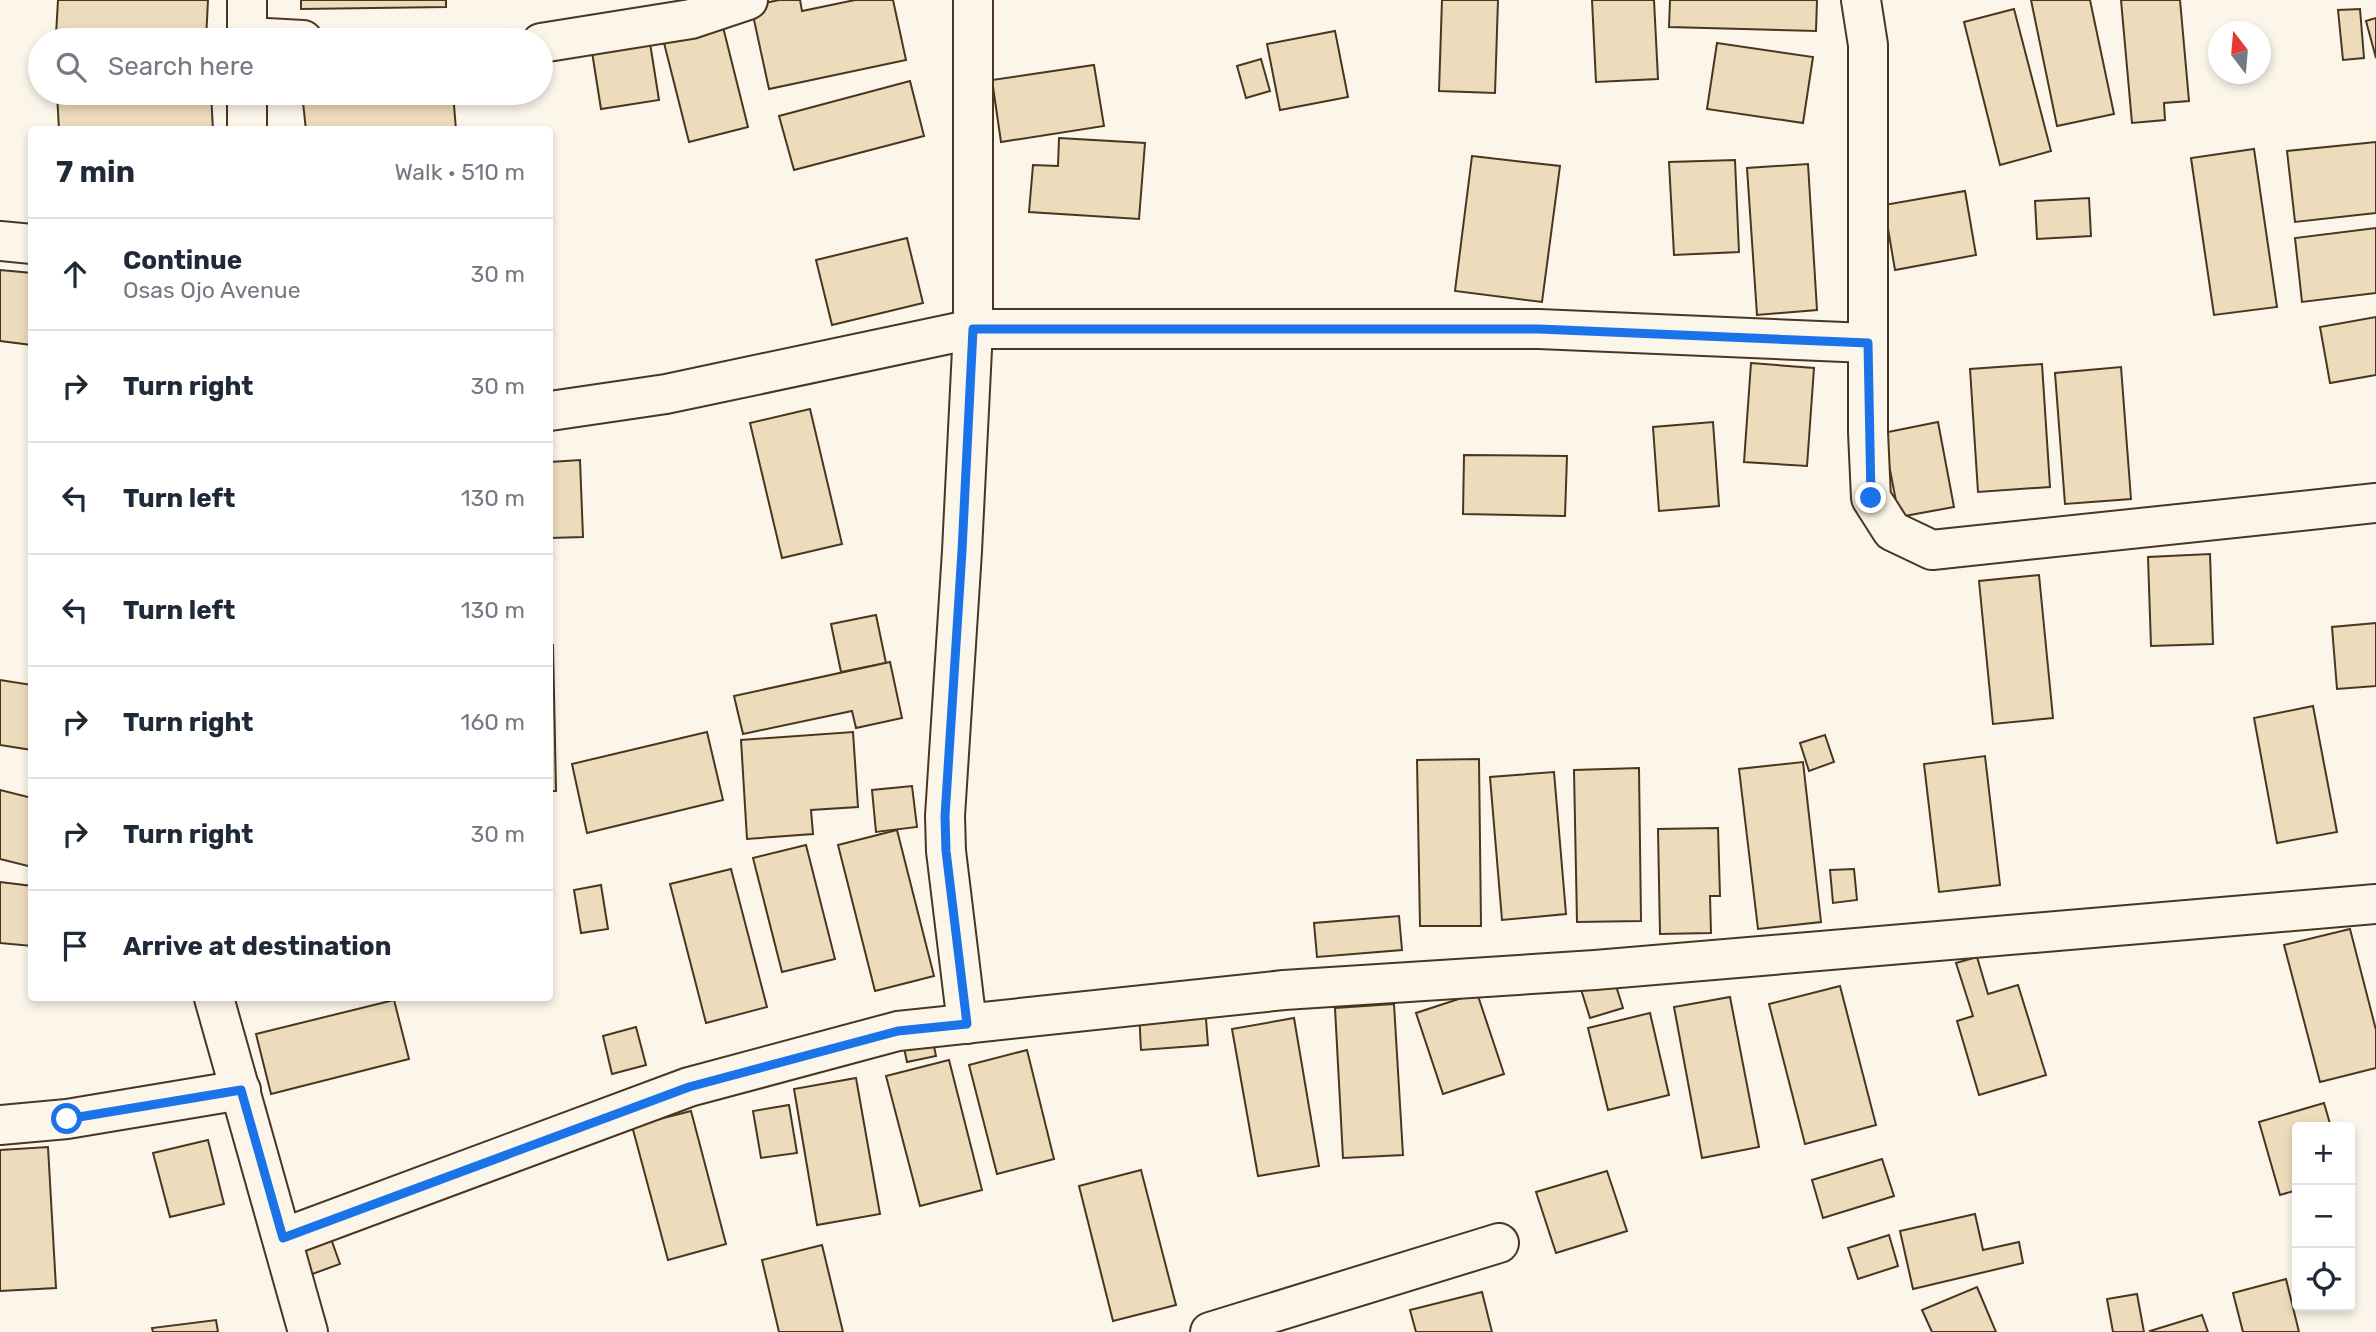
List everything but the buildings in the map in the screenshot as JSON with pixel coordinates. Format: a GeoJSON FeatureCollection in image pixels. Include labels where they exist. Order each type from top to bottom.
{"type":"FeatureCollection","features":[{"type":"Feature","properties":{"kind":"street"},"geometry":{"type":"LineString","coordinates":[[247,0],[247,28]]}},
{"type":"Feature","properties":{"kind":"street"},"geometry":{"type":"LineString","coordinates":[[553,41],[691,19],[748,0]]}},
{"type":"Feature","properties":{"kind":"street"},"geometry":{"type":"LineString","coordinates":[[967,1024],[946,851],[945,816],[973,329],[973,0]]}},
{"type":"Feature","properties":{"kind":"street"},"geometry":{"type":"LineString","coordinates":[[1861,0],[1868,45],[1871,498],[1892,531],[1932,550],[2376,503]]}},
{"type":"Feature","properties":{"kind":"street"},"geometry":{"type":"LineString","coordinates":[[247,105],[247,126]]}},
{"type":"Feature","properties":{"kind":"street"},"geometry":{"type":"LineString","coordinates":[[0,242],[28,244]]}},
{"type":"Feature","properties":{"kind":"street"},"geometry":{"type":"LineString","coordinates":[[553,411],[666,394],[973,329],[1539,329],[1868,343]]}},
{"type":"Feature","properties":{"kind":"street"},"geometry":{"type":"LineString","coordinates":[[283,1238],[689,1087],[898,1031],[1284,990],[1608,969],[2376,904]]}},
{"type":"Feature","properties":{"kind":"street"},"geometry":{"type":"LineString","coordinates":[[215,1001],[308,1332]]}},
{"type":"Feature","properties":{"kind":"street"},"geometry":{"type":"LineString","coordinates":[[0,1125],[67,1119],[241,1090]]}},
{"type":"Feature","properties":{"kind":"street"},"geometry":{"type":"LineString","coordinates":[[1210,1332],[1499,1243]]}},
{"type":"Feature","properties":{"kind":"route"},"geometry":{"type":"LineString","coordinates":[[67,1119],[241,1090],[283,1238],[689,1087],[898,1031],[967,1024],[946,851],[945,816],[973,329],[1539,329],[1868,343],[1871,498]]}}]}
